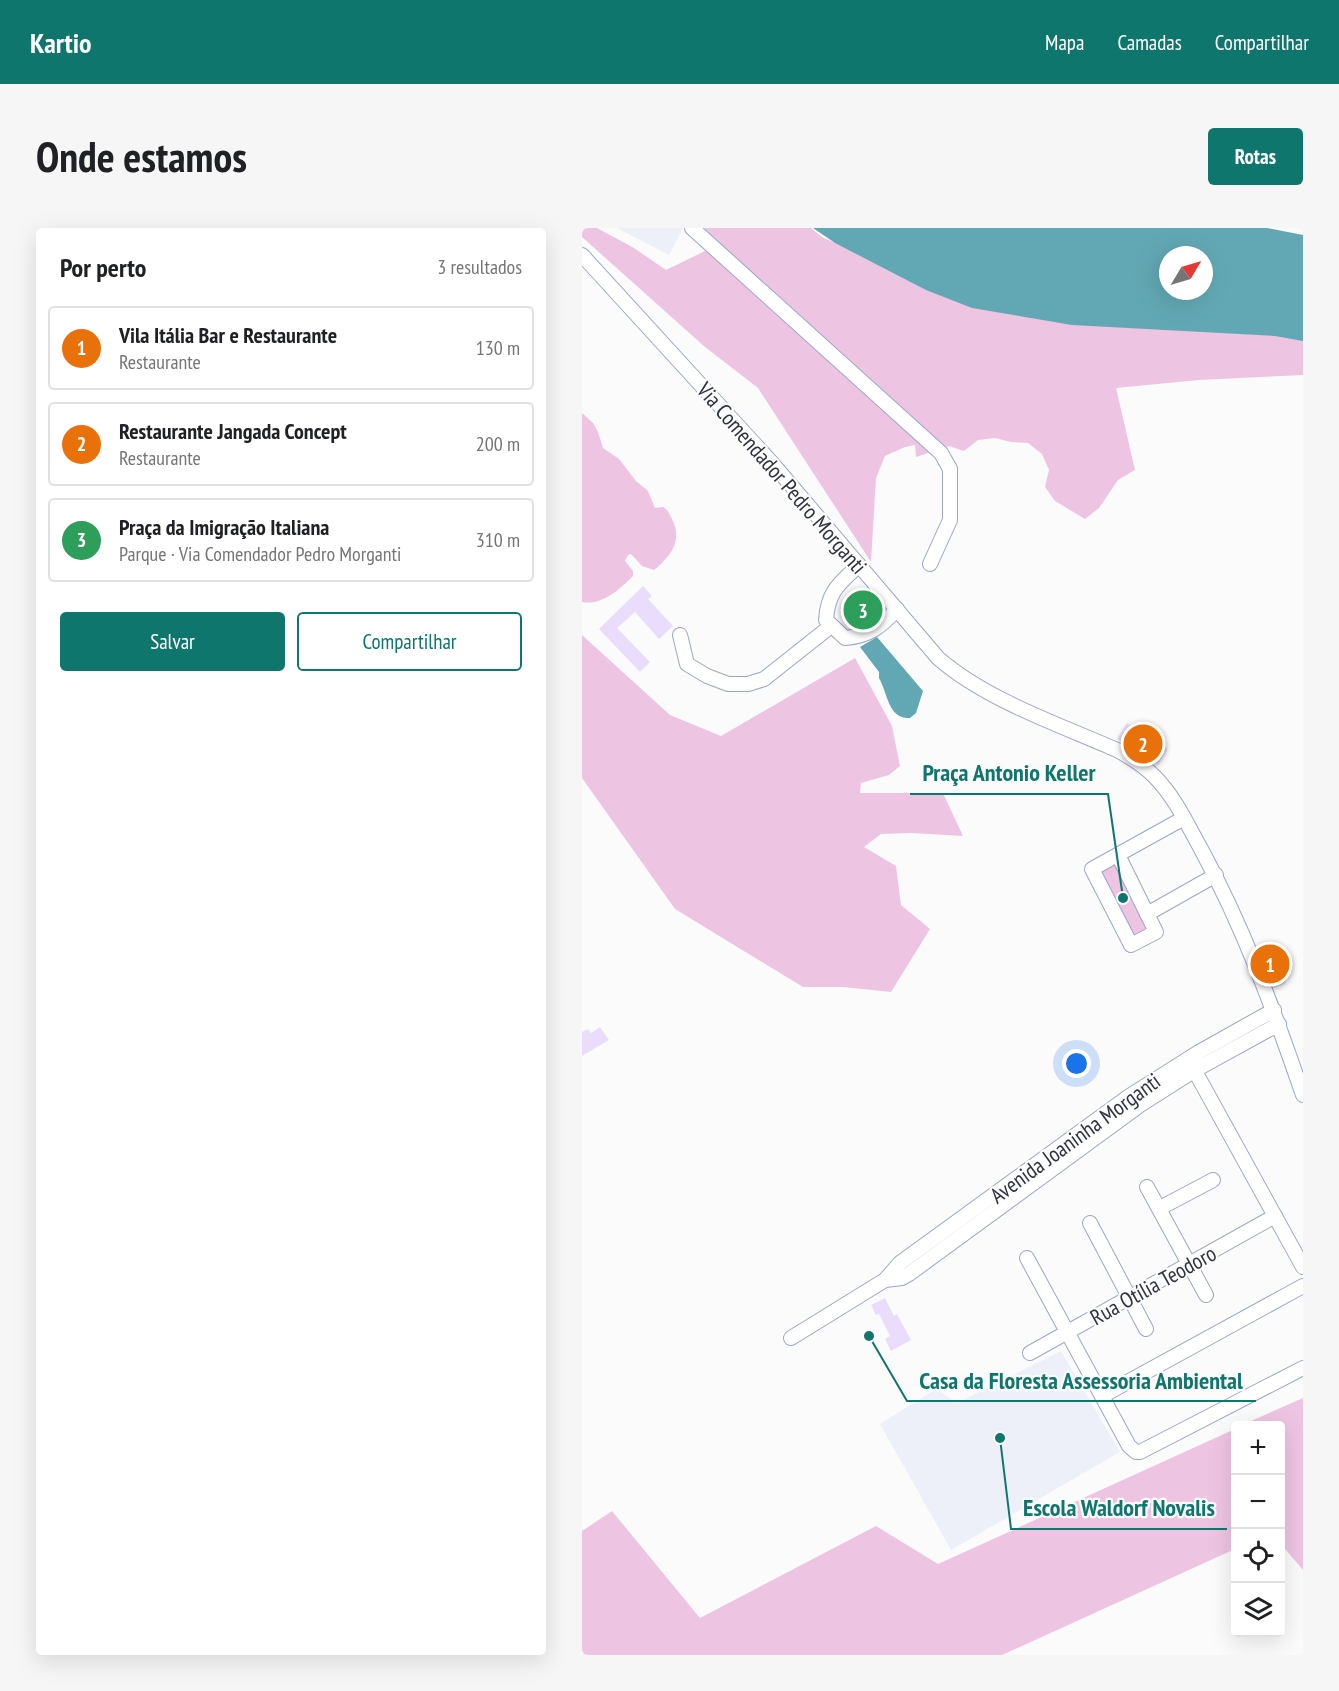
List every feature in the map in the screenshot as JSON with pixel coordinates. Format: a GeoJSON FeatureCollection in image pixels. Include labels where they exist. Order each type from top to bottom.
{"type":"FeatureCollection","features":[{"type":"Feature","properties":{"kind":"street"},"geometry":{"type":"LineString","coordinates":[[692,228],[941,453],[950,469],[950,520],[930,564]]}},
{"type":"Feature","properties":{"kind":"street","name":"Via Comendador Pedro Morganti"},"geometry":{"type":"LineString","coordinates":[[582,255],[772,464],[938,658],[973,685],[1117,750],[1136,761],[1168,792],[1216,875],[1253,956],[1303,1095]]}},
{"type":"Feature","properties":{"kind":"street"},"geometry":{"type":"LineString","coordinates":[[859,565],[834,589],[827,604],[826,620],[831,626],[844,638],[859,636],[882,625],[897,609]]}},
{"type":"Feature","properties":{"kind":"street"},"geometry":{"type":"LineString","coordinates":[[680,635],[687,664],[728,684],[748,684],[764,679],[831,626]]}},
{"type":"Feature","properties":{"kind":"street"},"geometry":{"type":"LineString","coordinates":[[1118,855],[1156,932],[1131,945],[1092,869],[1184,818]]}},
{"type":"Feature","properties":{"kind":"street"},"geometry":{"type":"LineString","coordinates":[[1147,914],[1216,875]]}},
{"type":"Feature","properties":{"kind":"street","name":"Avenida Joaninha Morganti"},"geometry":{"type":"LineString","coordinates":[[791,1338],[885,1280],[900,1263],[968,1222],[1128,1098],[1276,1017]]}},
{"type":"Feature","properties":{"kind":"street"},"geometry":{"type":"LineString","coordinates":[[1191,1064],[1303,1267]]}},
{"type":"Feature","properties":{"kind":"street"},"geometry":{"type":"LineString","coordinates":[[1160,1208],[1213,1180]]}},
{"type":"Feature","properties":{"kind":"street"},"geometry":{"type":"LineString","coordinates":[[1147,1187],[1206,1295]]}},
{"type":"Feature","properties":{"kind":"street","name":"Rua Otília Teodoro"},"geometry":{"type":"LineString","coordinates":[[1030,1353],[1275,1216]]}},
{"type":"Feature","properties":{"kind":"street"},"geometry":{"type":"LineString","coordinates":[[1090,1223],[1146,1329]]}},
{"type":"Feature","properties":{"kind":"street"},"geometry":{"type":"LineString","coordinates":[[1027,1258],[1128,1446],[1136,1452],[1303,1368]]}},
{"type":"Feature","properties":{"kind":"street"},"geometry":{"type":"LineString","coordinates":[[1102,1396],[1303,1286]]}},
{"type":"Feature","properties":{"kind":"shaded area"},"geometry":{"type":"Polygon","coordinates":[[[582,228],[597,228],[634,248],[666,270],[707,250],[705,228],[811,228],[822,237],[857,253],[1303,334],[1303,375],[1199,380],[1116,388],[1135,470],[1118,480],[1099,508],[1085,519],[1055,501],[1045,487],[1049,470],[1042,454],[1028,443],[995,438],[978,440],[964,451],[949,446],[916,457],[915,445],[905,447],[885,456],[876,478],[871,562],[758,388],[705,347],[582,237],[582,228]]]}},
{"type":"Feature","properties":{"kind":"shaded area"},"geometry":{"type":"Polygon","coordinates":[[[617,228],[683,228],[669,255],[617,228]]]}},
{"type":"Feature","properties":{"kind":"shaded area"},"geometry":{"type":"Polygon","coordinates":[[[582,413],[593,423],[603,448],[619,459],[636,481],[648,491],[655,508],[663,507],[667,511],[676,534],[674,548],[654,570],[642,566],[631,554],[628,555],[625,561],[633,571],[633,576],[610,595],[589,603],[582,602],[582,413]]]}},
{"type":"Feature","properties":{"kind":"shaded area"},"geometry":{"type":"Polygon","coordinates":[[[863,588],[885,612],[861,632],[840,608],[863,588]]]}},
{"type":"Feature","properties":{"kind":"shaded area"},"geometry":{"type":"Polygon","coordinates":[[[582,635],[670,715],[721,736],[855,658],[892,726],[900,766],[889,775],[861,783],[860,793],[943,793],[963,836],[881,834],[864,847],[896,866],[901,905],[930,929],[891,992],[843,987],[803,987],[675,909],[582,778],[582,635]]]}},
{"type":"Feature","properties":{"kind":"shaded area"},"geometry":{"type":"Polygon","coordinates":[[[1117,860],[1149,927],[1130,937],[1097,870],[1117,860]]]}},
{"type":"Feature","properties":{"kind":"shaded area"},"geometry":{"type":"Polygon","coordinates":[[[1061,1351],[1120,1452],[951,1550],[880,1424],[936,1389],[957,1403],[1061,1351]]]}},
{"type":"Feature","properties":{"kind":"shaded area"},"geometry":{"type":"Polygon","coordinates":[[[1303,1398],[1303,1570],[1285,1549],[1285,1421],[1251,1421],[1303,1398]]]}},
{"type":"Feature","properties":{"kind":"shaded area"},"geometry":{"type":"Polygon","coordinates":[[[1231,1431],[1231,1551],[1002,1655],[582,1655],[582,1531],[612,1511],[700,1618],[876,1526],[938,1564],[1231,1431]]]}},
{"type":"Feature","properties":{"kind":"water"},"geometry":{"type":"Polygon","coordinates":[[[813,228],[1267,228],[1303,235],[1303,341],[1275,336],[1072,325],[972,308],[926,290],[835,243],[813,228]]]}},
{"type":"Feature","properties":{"kind":"water"},"geometry":{"type":"Polygon","coordinates":[[[877,637],[923,691],[916,713],[910,718],[903,717],[893,710],[879,678],[879,672],[860,647],[877,637]]]}},
{"type":"Feature","properties":{"kind":"building"},"geometry":{"type":"Polygon","coordinates":[[[643,586],[652,596],[648,599],[673,626],[659,639],[635,612],[617,628],[650,662],[640,672],[599,629],[643,586]]]}},
{"type":"Feature","properties":{"kind":"building"},"geometry":{"type":"Polygon","coordinates":[[[1127,723],[1168,749],[1158,765],[1117,739],[1127,723]]]}},
{"type":"Feature","properties":{"kind":"building"},"geometry":{"type":"Polygon","coordinates":[[[1273,949],[1286,983],[1274,988],[1260,954],[1273,949]]]}},
{"type":"Feature","properties":{"kind":"building"},"geometry":{"type":"Polygon","coordinates":[[[600,1027],[609,1040],[582,1056],[582,1032],[588,1029],[591,1033],[600,1027]]]}},
{"type":"Feature","properties":{"kind":"building"},"geometry":{"type":"Polygon","coordinates":[[[885,1298],[894,1316],[897,1314],[911,1340],[891,1351],[885,1339],[890,1336],[879,1314],[876,1315],[871,1305],[885,1298]]]}},
{"type":"Feature","properties":{"kind":"place","name":"Praça da Imigração Italiana"},"geometry":{"type":"Point","coordinates":[863,610]}},
{"type":"Feature","properties":{"kind":"place","name":"Restaurante Jangada Concept"},"geometry":{"type":"Point","coordinates":[1143,744]}},
{"type":"Feature","properties":{"kind":"place","name":"Praça Antonio Keller"},"geometry":{"type":"Point","coordinates":[1123,898]}},
{"type":"Feature","properties":{"kind":"place","name":"Vila Itália Bar e Restaurante"},"geometry":{"type":"Point","coordinates":[1270,964]}},
{"type":"Feature","properties":{"kind":"place","name":"Casa da Floresta Assessoria Ambiental"},"geometry":{"type":"Point","coordinates":[869,1336]}},
{"type":"Feature","properties":{"kind":"place","name":"Escola Waldorf Novalis"},"geometry":{"type":"Point","coordinates":[1000,1438]}}]}
